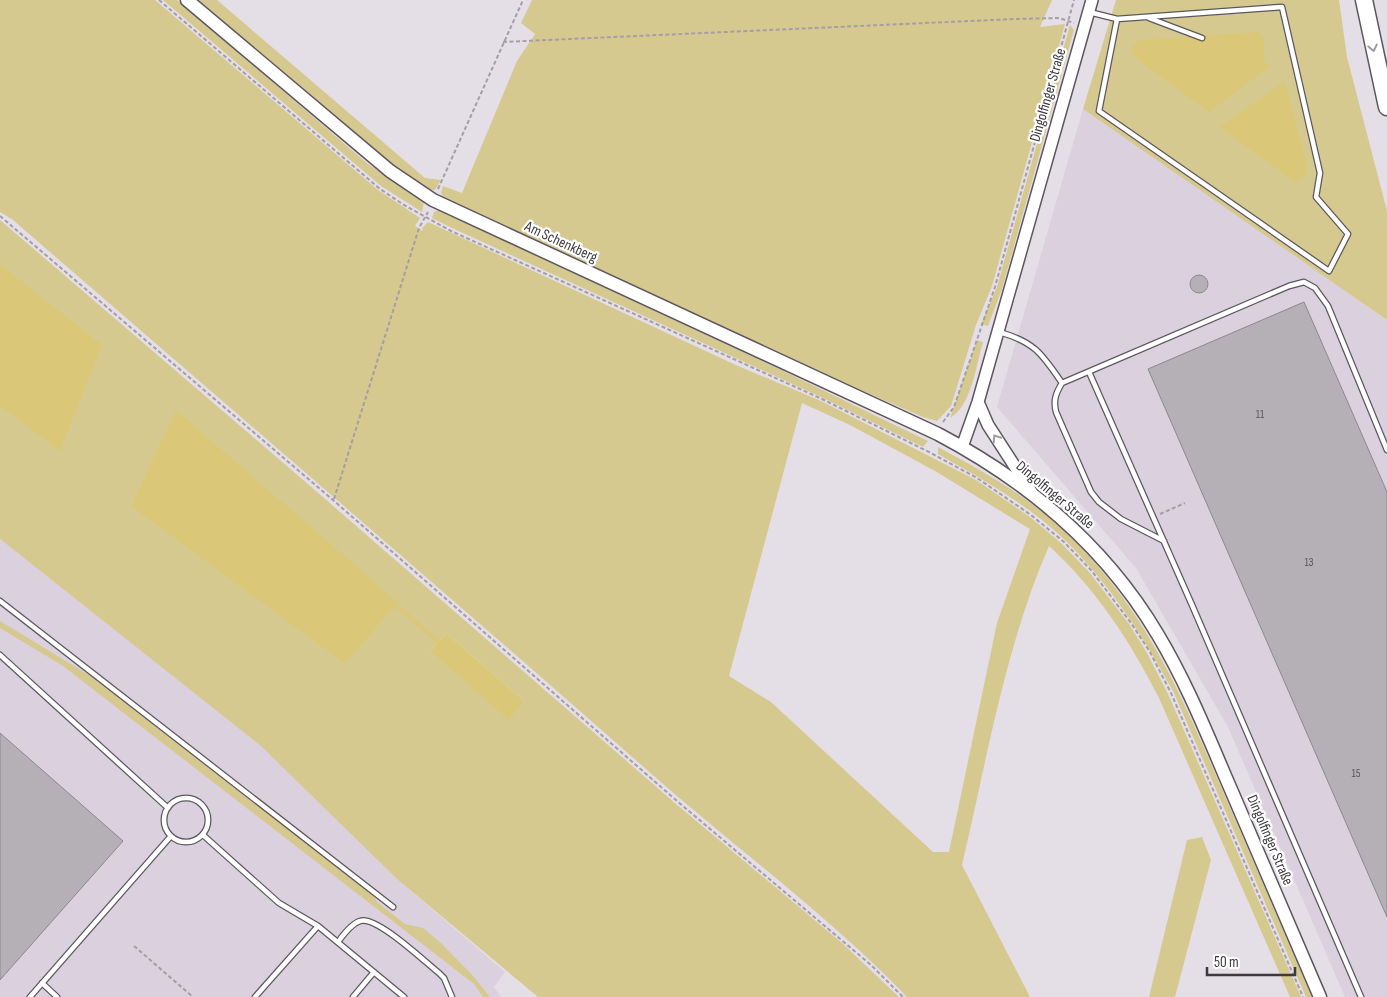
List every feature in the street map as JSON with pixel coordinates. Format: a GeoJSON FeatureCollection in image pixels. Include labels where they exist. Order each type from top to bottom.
{"type":"FeatureCollection","features":[{"type":"Feature","properties":{"kind":"highway"},"geometry":{"type":"LineString","coordinates":[[1364,0],[1387,107]]}},
{"type":"Feature","properties":{"kind":"main road","name":"Am Schenkberg"},"geometry":{"type":"LineString","coordinates":[[187,0],[390,171],[433,200],[938,434],[962,447]]}},
{"type":"Feature","properties":{"kind":"main road","name":"Dingolfinger Straße"},"geometry":{"type":"LineString","coordinates":[[962,447],[1032,494],[1075,531],[1101,558],[1130,594],[1158,634],[1186,688],[1320,997]]}},
{"type":"Feature","properties":{"kind":"street","name":"Dingolfinger Straße"},"geometry":{"type":"LineString","coordinates":[[962,447],[978,402],[1092,0]]}},
{"type":"Feature","properties":{"kind":"street"},"geometry":{"type":"LineString","coordinates":[[978,402],[988,425],[1032,494]]}},
{"type":"Feature","properties":{"kind":"lane"},"geometry":{"type":"LineString","coordinates":[[1088,12],[1117,19],[1282,7],[1320,173],[1316,197],[1348,234],[1329,271],[1099,111],[1117,19]]}},
{"type":"Feature","properties":{"kind":"lane"},"geometry":{"type":"LineString","coordinates":[[1148,18],[1202,38]]}},
{"type":"Feature","properties":{"kind":"lane"},"geometry":{"type":"LineString","coordinates":[[1164,541],[1108,511],[1090,492],[1056,412],[1054,402],[1062,383],[1289,286],[1304,282],[1315,288],[1328,306],[1387,450]]}},
{"type":"Feature","properties":{"kind":"lane"},"geometry":{"type":"LineString","coordinates":[[998,332],[1015,336],[1041,352],[1062,383]]}},
{"type":"Feature","properties":{"kind":"lane"},"geometry":{"type":"LineString","coordinates":[[1089,372],[1164,541],[1360,997]]}},
{"type":"Feature","properties":{"kind":"lane"},"geometry":{"type":"LineString","coordinates":[[0,601],[393,907]]}},
{"type":"Feature","properties":{"kind":"lane"},"geometry":{"type":"LineString","coordinates":[[0,655],[168,808]]}},
{"type":"Feature","properties":{"kind":"lane"},"geometry":{"type":"LineString","coordinates":[[189,797],[199,800],[206,807],[209,818],[203,836],[188,843],[176,840],[164,826],[164,818],[168,808],[178,798],[189,797]]}},
{"type":"Feature","properties":{"kind":"lane"},"geometry":{"type":"LineString","coordinates":[[30,997],[171,836]]}},
{"type":"Feature","properties":{"kind":"lane"},"geometry":{"type":"LineString","coordinates":[[203,836],[279,903],[318,926],[404,997]]}},
{"type":"Feature","properties":{"kind":"lane"},"geometry":{"type":"LineString","coordinates":[[338,942],[360,921],[369,920],[382,927],[439,972],[444,978],[452,997]]}},
{"type":"Feature","properties":{"kind":"lane"},"geometry":{"type":"LineString","coordinates":[[255,997],[318,926]]}},
{"type":"Feature","properties":{"kind":"lane"},"geometry":{"type":"LineString","coordinates":[[352,997],[374,972]]}},
{"type":"Feature","properties":{"kind":"lane"},"geometry":{"type":"LineString","coordinates":[[42,983],[57,997]]}},
{"type":"Feature","properties":{"kind":"path"},"geometry":{"type":"LineString","coordinates":[[159,0],[380,189],[426,217],[721,355],[822,399],[930,452],[1005,497],[1064,542],[1114,600],[1150,652],[1171,694],[1303,997]]}},
{"type":"Feature","properties":{"kind":"path"},"geometry":{"type":"LineString","coordinates":[[333,500],[419,228],[426,217],[523,0]]}},
{"type":"Feature","properties":{"kind":"path"},"geometry":{"type":"LineString","coordinates":[[938,434],[954,407],[995,286],[1074,0]]}},
{"type":"Feature","properties":{"kind":"path"},"geometry":{"type":"LineString","coordinates":[[503,42],[1015,19],[1058,18],[1084,26]]}},
{"type":"Feature","properties":{"kind":"path"},"geometry":{"type":"LineString","coordinates":[[0,216],[333,500],[677,801],[872,965],[903,997]]}},
{"type":"Feature","properties":{"kind":"path"},"geometry":{"type":"LineString","coordinates":[[1153,517],[1185,503]]}},
{"type":"Feature","properties":{"kind":"path"},"geometry":{"type":"LineString","coordinates":[[134,946],[193,997]]}},
{"type":"Feature","properties":{"kind":"shaded area"},"geometry":{"type":"Polygon","coordinates":[[[0,0],[155,0],[378,190],[420,218],[415,226],[423,231],[422,228],[428,222],[738,366],[821,401],[976,480],[1030,517],[1062,544],[1089,572],[1129,624],[1147,653],[1168,694],[1301,997],[1290,997],[1159,698],[1148,677],[1124,636],[1097,598],[1049,546],[1020,624],[1009,663],[962,865],[1030,997],[907,997],[845,937],[680,798],[13,220],[0,212],[0,0]],[[802,403],[729,676],[771,702],[933,852],[949,852],[997,623],[1030,529],[935,471],[850,425],[802,403]]]}},
{"type":"Feature","properties":{"kind":"shaded area"},"geometry":{"type":"Polygon","coordinates":[[[163,0],[177,0],[368,164],[424,202],[422,212],[381,186],[163,0]]]}},
{"type":"Feature","properties":{"kind":"shaded area"},"geometry":{"type":"Polygon","coordinates":[[[198,0],[217,0],[425,178],[441,180],[435,190],[424,188],[393,166],[198,0]]]}},
{"type":"Feature","properties":{"kind":"shaded area"},"geometry":{"type":"Polygon","coordinates":[[[532,0],[1052,0],[1040,27],[1065,24],[992,286],[976,325],[951,406],[937,421],[923,417],[812,369],[444,199],[441,193],[443,186],[462,193],[517,61],[535,34],[521,23],[532,0]]]}},
{"type":"Feature","properties":{"kind":"shaded area"},"geometry":{"type":"Polygon","coordinates":[[[1116,0],[1339,0],[1347,57],[1387,211],[1387,320],[1083,109],[1116,0]]]}},
{"type":"Feature","properties":{"kind":"shaded area"},"geometry":{"type":"Polygon","coordinates":[[[1070,25],[1074,30],[1002,289],[988,326],[981,324],[997,287],[1070,25]]]}},
{"type":"Feature","properties":{"kind":"shaded area"},"geometry":{"type":"Polygon","coordinates":[[[1258,32],[1264,36],[1264,59],[1269,67],[1209,112],[1140,62],[1131,51],[1134,43],[1140,40],[1258,32]]]}},
{"type":"Feature","properties":{"kind":"shaded area"},"geometry":{"type":"Polygon","coordinates":[[[1285,81],[1307,166],[1306,176],[1297,181],[1292,180],[1219,127],[1285,81]]]}},
{"type":"Feature","properties":{"kind":"shaded area"},"geometry":{"type":"Polygon","coordinates":[[[1083,109],[1387,320],[1387,997],[1345,997],[1228,727],[1136,568],[997,407],[1083,109]]]}},
{"type":"Feature","properties":{"kind":"shaded area"},"geometry":{"type":"Polygon","coordinates":[[[439,210],[928,441],[923,447],[823,398],[452,228],[432,218],[434,212],[439,210]]]}},
{"type":"Feature","properties":{"kind":"shaded area"},"geometry":{"type":"Polygon","coordinates":[[[0,220],[316,491],[676,804],[842,943],[899,997],[538,997],[397,879],[261,746],[0,539],[0,220]],[[446,633],[430,651],[524,702],[446,633]]]}},
{"type":"Feature","properties":{"kind":"shaded area"},"geometry":{"type":"Polygon","coordinates":[[[0,264],[102,345],[60,451],[0,406],[0,264]]]}},
{"type":"Feature","properties":{"kind":"shaded area"},"geometry":{"type":"Polygon","coordinates":[[[977,340],[983,342],[972,384],[963,404],[950,418],[977,340]]]}},
{"type":"Feature","properties":{"kind":"shaded area"},"geometry":{"type":"Polygon","coordinates":[[[176,410],[398,602],[345,664],[131,506],[176,410]]]}},
{"type":"Feature","properties":{"kind":"shaded area"},"geometry":{"type":"Polygon","coordinates":[[[938,447],[991,477],[1042,511],[1072,538],[1123,598],[1162,660],[1194,725],[1312,997],[1306,997],[1174,693],[1139,632],[1098,576],[1052,528],[1005,493],[938,454],[938,447]]]}},
{"type":"Feature","properties":{"kind":"shaded area"},"geometry":{"type":"Polygon","coordinates":[[[0,539],[262,746],[397,879],[505,972],[494,987],[501,997],[0,997],[0,539]]]}},
{"type":"Feature","properties":{"kind":"shaded area"},"geometry":{"type":"Polygon","coordinates":[[[0,621],[89,675],[372,893],[377,902],[405,924],[423,928],[441,943],[474,977],[490,997],[483,997],[474,984],[63,666],[0,628],[0,621]]]}},
{"type":"Feature","properties":{"kind":"shaded area"},"geometry":{"type":"Polygon","coordinates":[[[446,633],[524,701],[509,720],[430,651],[446,633]]]}},
{"type":"Feature","properties":{"kind":"shaded area"},"geometry":{"type":"Polygon","coordinates":[[[1202,837],[1211,860],[1175,997],[1149,997],[1187,840],[1202,837]]]}},
{"type":"Feature","properties":{"kind":"building"},"geometry":{"type":"Polygon","coordinates":[[[1199,275],[1205,278],[1208,284],[1205,290],[1199,293],[1193,290],[1190,284],[1193,278],[1199,275]]]}},
{"type":"Feature","properties":{"kind":"building"},"geometry":{"type":"Polygon","coordinates":[[[1304,302],[1387,492],[1387,917],[1148,369],[1304,302]]]}},
{"type":"Feature","properties":{"kind":"building"},"geometry":{"type":"Polygon","coordinates":[[[0,733],[123,841],[0,980],[0,733]]]}},
{"type":"Feature","properties":{"kind":"waterway"},"geometry":{"type":"LineString","coordinates":[[391,606],[400,608],[438,642]]}}]}
